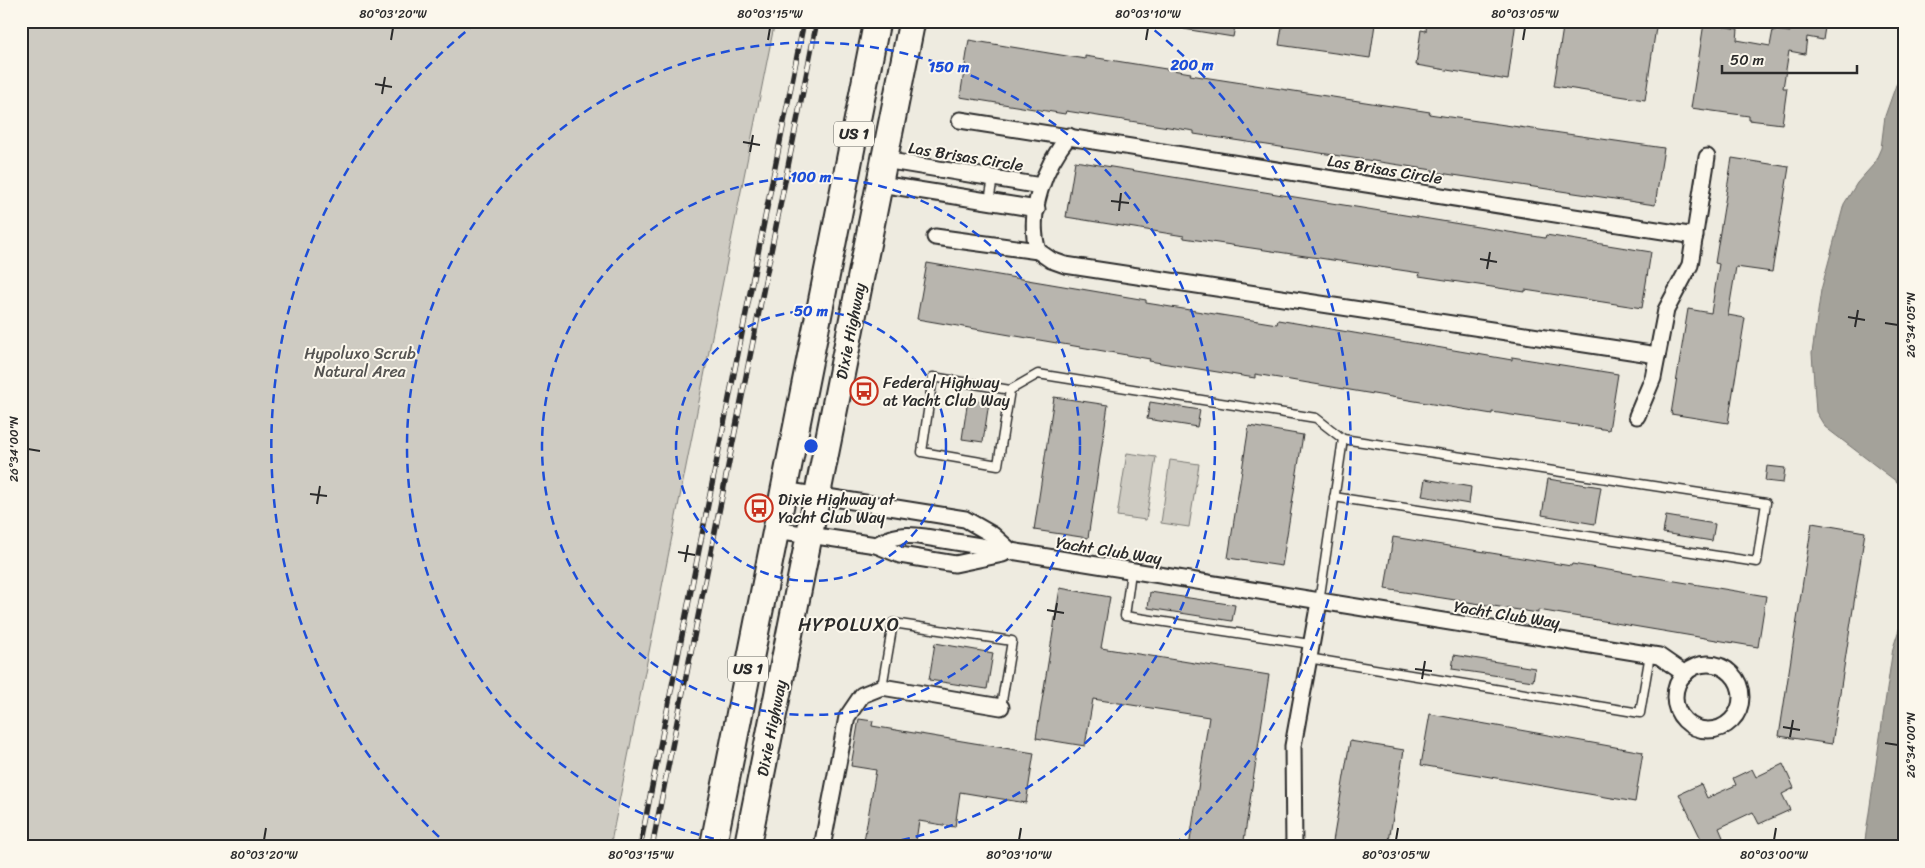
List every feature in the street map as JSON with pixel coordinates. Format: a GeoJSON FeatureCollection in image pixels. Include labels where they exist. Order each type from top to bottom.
{"type":"FeatureCollection","features":[{"type":"Feature","properties":{"kind":"main road","name":"Dixie Highway"},"geometry":{"type":"LineString","coordinates":[[713,847],[877,21]]}},
{"type":"Feature","properties":{"kind":"main road","name":"Dixie Highway"},"geometry":{"type":"LineString","coordinates":[[747,847],[912,21]]}},
{"type":"Feature","properties":{"kind":"street","name":"Las Brisas Circle"},"geometry":{"type":"LineString","coordinates":[[960,120],[1695,236]]}},
{"type":"Feature","properties":{"kind":"street","name":"Las Brisas Circle"},"geometry":{"type":"LineString","coordinates":[[1038,251],[1034,237],[1041,186],[1052,163],[1070,136]]}},
{"type":"Feature","properties":{"kind":"street"},"geometry":{"type":"LineString","coordinates":[[1637,416],[1653,378],[1666,310],[1690,265],[1707,157]]}},
{"type":"Feature","properties":{"kind":"street"},"geometry":{"type":"LineString","coordinates":[[882,172],[988,201],[1037,209]]}},
{"type":"Feature","properties":{"kind":"street","name":"Las Brisas Circle"},"geometry":{"type":"LineString","coordinates":[[882,172],[993,178],[1041,186]]}},
{"type":"Feature","properties":{"kind":"street"},"geometry":{"type":"LineString","coordinates":[[935,237],[1038,251],[1052,260],[1065,264],[1657,355]]}},
{"type":"Feature","properties":{"kind":"street"},"geometry":{"type":"LineString","coordinates":[[784,490],[965,519],[993,535],[1012,552]]}},
{"type":"Feature","properties":{"kind":"street"},"geometry":{"type":"LineString","coordinates":[[920,558],[932,514]]}},
{"type":"Feature","properties":{"kind":"street","name":"Yacht Club Way"},"geometry":{"type":"LineString","coordinates":[[776,530],[809,537],[876,545],[900,555],[956,564],[1012,552]]}},
{"type":"Feature","properties":{"kind":"street","name":"Yacht Club Way"},"geometry":{"type":"LineString","coordinates":[[876,545],[892,536],[906,534],[1131,572],[1650,654],[1659,656],[1685,674]]}},
{"type":"Feature","properties":{"kind":"street"},"geometry":{"type":"LineString","coordinates":[[1294,847],[1293,746],[1319,602]]}},
{"type":"Feature","properties":{"kind":"street"},"geometry":{"type":"LineString","coordinates":[[1705,665],[1716,665],[1734,677],[1740,687],[1740,704],[1733,719],[1715,730],[1699,728],[1685,721],[1676,703],[1675,692],[1685,674],[1705,665]]}},
{"type":"Feature","properties":{"kind":"street"},"geometry":{"type":"LineString","coordinates":[[822,847],[847,717],[862,695],[882,687],[1001,707]]}},
{"type":"Feature","properties":{"kind":"lane"},"geometry":{"type":"LineString","coordinates":[[988,201],[993,178]]}},
{"type":"Feature","properties":{"kind":"lane"},"geometry":{"type":"LineString","coordinates":[[1010,390],[998,465],[922,452],[934,377],[1010,390],[1038,374],[1316,418],[1343,439],[1766,503],[1757,562],[1334,497]]}},
{"type":"Feature","properties":{"kind":"lane"},"geometry":{"type":"LineString","coordinates":[[1319,602],[1343,439]]}},
{"type":"Feature","properties":{"kind":"lane"},"geometry":{"type":"LineString","coordinates":[[1131,572],[1125,616],[1640,713],[1650,654]]}},
{"type":"Feature","properties":{"kind":"lane"},"geometry":{"type":"LineString","coordinates":[[882,687],[893,623],[1012,641],[1001,707]]}},
{"type":"Feature","properties":{"kind":"green space","name":"Hypoluxo Scrub Natural Area"},"geometry":{"type":"Polygon","coordinates":[[[21,21],[775,21],[610,847],[21,847],[21,21]]]}},
{"type":"Feature","properties":{"kind":"green space"},"geometry":{"type":"Polygon","coordinates":[[[1127,453],[1156,457],[1146,520],[1117,516],[1127,453]]]}},
{"type":"Feature","properties":{"kind":"green space"},"geometry":{"type":"Polygon","coordinates":[[[1170,460],[1199,464],[1189,527],[1161,523],[1170,460]]]}},
{"type":"Feature","properties":{"kind":"shaded area"},"geometry":{"type":"Polygon","coordinates":[[[1904,71],[1904,490],[1897,482],[1825,427],[1816,412],[1812,353],[1821,290],[1844,204],[1857,183],[1874,164],[1881,148],[1885,116],[1896,85],[1904,71]]]}},
{"type":"Feature","properties":{"kind":"shaded area"},"geometry":{"type":"Polygon","coordinates":[[[1904,614],[1904,847],[1864,847],[1893,648],[1904,614]]]}},
{"type":"Feature","properties":{"kind":"building"},"geometry":{"type":"Polygon","coordinates":[[[1184,21],[1236,21],[1233,37],[1184,29],[1184,21]]]}},
{"type":"Feature","properties":{"kind":"building"},"geometry":{"type":"Polygon","coordinates":[[[1283,21],[1371,21],[1375,24],[1370,58],[1279,45],[1283,21]]]}},
{"type":"Feature","properties":{"kind":"building"},"geometry":{"type":"Polygon","coordinates":[[[1427,21],[1516,21],[1508,80],[1416,65],[1421,30],[1426,31],[1427,21]]]}},
{"type":"Feature","properties":{"kind":"building"},"geometry":{"type":"Polygon","coordinates":[[[1564,21],[1657,21],[1645,100],[1554,86],[1564,21]]]}},
{"type":"Feature","properties":{"kind":"building"},"geometry":{"type":"Polygon","coordinates":[[[1792,21],[1826,21],[1823,40],[1807,37],[1805,54],[1789,51],[1783,88],[1787,88],[1782,124],[1749,120],[1749,116],[1691,108],[1704,23],[1738,29],[1737,40],[1770,46],[1773,30],[1790,32],[1792,21]]]}},
{"type":"Feature","properties":{"kind":"building"},"geometry":{"type":"Polygon","coordinates":[[[969,40],[1085,59],[1085,56],[1191,73],[1190,75],[1430,112],[1429,114],[1664,148],[1655,205],[1194,134],[1194,131],[1066,111],[1065,114],[960,97],[969,40]]]}},
{"type":"Feature","properties":{"kind":"building"},"geometry":{"type":"Polygon","coordinates":[[[1732,158],[1789,167],[1772,272],[1736,267],[1728,315],[1745,318],[1728,423],[1671,414],[1688,309],[1711,313],[1719,264],[1715,263],[1732,158]]]}},
{"type":"Feature","properties":{"kind":"building"},"geometry":{"type":"Polygon","coordinates":[[[1075,161],[1545,238],[1546,235],[1651,252],[1642,308],[1419,276],[1420,273],[1184,238],[1184,236],[1066,217],[1075,161]]]}},
{"type":"Feature","properties":{"kind":"building"},"geometry":{"type":"Polygon","coordinates":[[[927,263],[1146,300],[1146,303],[1277,324],[1278,320],[1512,360],[1512,357],[1618,374],[1609,430],[1492,412],[1492,414],[1255,374],[1255,378],[1149,361],[1150,359],[917,319],[927,263]]]}},
{"type":"Feature","properties":{"kind":"building"},"geometry":{"type":"Polygon","coordinates":[[[1054,397],[1108,405],[1088,538],[1034,530],[1054,397]]]}},
{"type":"Feature","properties":{"kind":"building"},"geometry":{"type":"Polygon","coordinates":[[[968,399],[989,402],[983,442],[962,439],[968,399]]]}},
{"type":"Feature","properties":{"kind":"building"},"geometry":{"type":"Polygon","coordinates":[[[1150,402],[1200,410],[1197,427],[1147,419],[1150,402]]]}},
{"type":"Feature","properties":{"kind":"building"},"geometry":{"type":"Polygon","coordinates":[[[1249,426],[1303,435],[1282,566],[1228,558],[1249,426]]]}},
{"type":"Feature","properties":{"kind":"building"},"geometry":{"type":"Polygon","coordinates":[[[1767,466],[1785,468],[1783,483],[1765,481],[1767,466]]]}},
{"type":"Feature","properties":{"kind":"building"},"geometry":{"type":"Polygon","coordinates":[[[1425,479],[1471,487],[1469,504],[1422,496],[1425,479]]]}},
{"type":"Feature","properties":{"kind":"building"},"geometry":{"type":"Polygon","coordinates":[[[1548,479],[1601,487],[1595,524],[1542,515],[1548,479]]]}},
{"type":"Feature","properties":{"kind":"building"},"geometry":{"type":"Polygon","coordinates":[[[1666,516],[1715,524],[1712,541],[1663,533],[1666,516]]]}},
{"type":"Feature","properties":{"kind":"building"},"geometry":{"type":"Polygon","coordinates":[[[1812,523],[1865,532],[1832,744],[1779,736],[1812,523]]]}},
{"type":"Feature","properties":{"kind":"building"},"geometry":{"type":"Polygon","coordinates":[[[1393,537],[1766,596],[1758,647],[1538,610],[1538,613],[1385,589],[1393,537]]]}},
{"type":"Feature","properties":{"kind":"building"},"geometry":{"type":"Polygon","coordinates":[[[1060,588],[1110,597],[1101,648],[1269,675],[1243,847],[1189,847],[1209,717],[1093,699],[1085,746],[1036,738],[1060,588]]]}},
{"type":"Feature","properties":{"kind":"building"},"geometry":{"type":"Polygon","coordinates":[[[1150,592],[1235,605],[1232,621],[1148,608],[1150,592]]]}},
{"type":"Feature","properties":{"kind":"building"},"geometry":{"type":"Polygon","coordinates":[[[935,643],[993,653],[987,689],[929,680],[935,643]]]}},
{"type":"Feature","properties":{"kind":"building"},"geometry":{"type":"Polygon","coordinates":[[[1454,655],[1535,668],[1533,681],[1452,669],[1454,655]]]}},
{"type":"Feature","properties":{"kind":"building"},"geometry":{"type":"Polygon","coordinates":[[[1430,714],[1643,752],[1635,802],[1421,765],[1430,714]]]}},
{"type":"Feature","properties":{"kind":"building"},"geometry":{"type":"Polygon","coordinates":[[[859,719],[873,721],[872,726],[1034,753],[1026,803],[960,792],[955,827],[919,821],[915,847],[863,847],[876,770],[851,766],[859,719]]]}},
{"type":"Feature","properties":{"kind":"building"},"geometry":{"type":"Polygon","coordinates":[[[1350,741],[1404,750],[1388,847],[1332,847],[1350,741]]]}},
{"type":"Feature","properties":{"kind":"building"},"geometry":{"type":"Polygon","coordinates":[[[1783,764],[1794,788],[1782,794],[1790,810],[1759,824],[1753,812],[1719,828],[1727,847],[1705,847],[1679,794],[1701,784],[1707,798],[1736,785],[1733,778],[1752,769],[1756,777],[1783,764]]]}},
{"type":"Feature","properties":{"kind":"railway"},"geometry":{"type":"LineString","coordinates":[[640,847],[804,21]]}},
{"type":"Feature","properties":{"kind":"railway"},"geometry":{"type":"LineString","coordinates":[[652,847],[817,21]]}},
{"type":"Feature","properties":{"kind":"place","name":"Federal Highway at Yacht Club Way"},"geometry":{"type":"Point","coordinates":[864,391]}},
{"type":"Feature","properties":{"kind":"place","name":"Dixie Highway at Yacht Club Way"},"geometry":{"type":"Point","coordinates":[759,508]}},
{"type":"Feature","properties":{"kind":"district","name":"HYPOLUXO"},"geometry":{"type":"Point","coordinates":[849,624]}}]}
